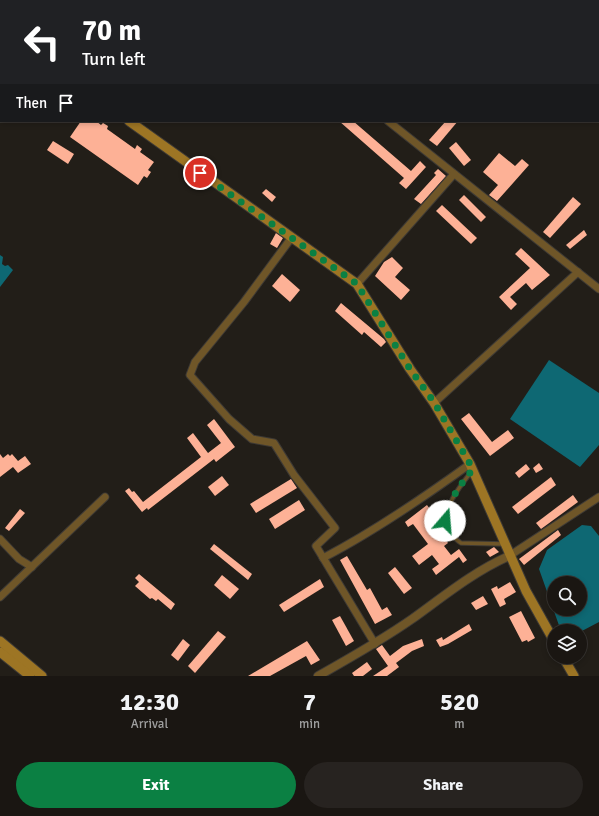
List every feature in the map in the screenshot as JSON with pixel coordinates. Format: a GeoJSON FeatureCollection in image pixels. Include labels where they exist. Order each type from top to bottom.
{"type":"FeatureCollection","features":[{"type":"Feature","properties":{"kind":"main road"},"geometry":{"type":"LineString","coordinates":[[130,122],[357,284],[410,369],[434,402],[472,467],[509,556],[547,628]]}},
{"type":"Feature","properties":{"kind":"main road"},"geometry":{"type":"LineString","coordinates":[[0,642],[42,676]]}},
{"type":"Feature","properties":{"kind":"main road"},"geometry":{"type":"LineString","coordinates":[[0,652],[30,676]]}},
{"type":"Feature","properties":{"kind":"main road"},"geometry":{"type":"LineString","coordinates":[[567,664],[574,676]]}},
{"type":"Feature","properties":{"kind":"street"},"geometry":{"type":"LineString","coordinates":[[389,122],[599,289]]}},
{"type":"Feature","properties":{"kind":"street"},"geometry":{"type":"LineString","coordinates":[[357,284],[454,174]]}},
{"type":"Feature","properties":{"kind":"street"},"geometry":{"type":"LineString","coordinates":[[292,237],[244,302],[195,362],[190,375],[229,419],[252,439],[274,443],[294,475],[335,528],[316,546],[375,644]]}},
{"type":"Feature","properties":{"kind":"street"},"geometry":{"type":"LineString","coordinates":[[434,402],[578,272]]}},
{"type":"Feature","properties":{"kind":"street"},"geometry":{"type":"LineString","coordinates":[[323,558],[354,542],[472,467]]}},
{"type":"Feature","properties":{"kind":"street"},"geometry":{"type":"LineString","coordinates":[[318,676],[375,644],[463,581],[487,566],[509,556],[599,496]]}},
{"type":"Feature","properties":{"kind":"street"},"geometry":{"type":"LineString","coordinates":[[0,597],[105,497]]}},
{"type":"Feature","properties":{"kind":"street"},"geometry":{"type":"LineString","coordinates":[[0,539],[19,559],[32,567]]}},
{"type":"Feature","properties":{"kind":"lane"},"geometry":{"type":"LineString","coordinates":[[472,467],[447,511],[445,521],[450,532],[461,543],[505,544]]}},
{"type":"Feature","properties":{"kind":"water"},"geometry":{"type":"Polygon","coordinates":[[[0,255],[3,257],[2,264],[5,266],[8,265],[13,270],[0,287],[0,255]]]}},
{"type":"Feature","properties":{"kind":"water"},"geometry":{"type":"Polygon","coordinates":[[[549,360],[599,393],[599,445],[580,467],[510,419],[549,360]]]}},
{"type":"Feature","properties":{"kind":"water"},"geometry":{"type":"Polygon","coordinates":[[[582,525],[591,526],[599,536],[599,622],[587,628],[587,624],[559,624],[556,616],[587,616],[587,576],[547,576],[547,592],[539,569],[547,550],[582,525]]]}},
{"type":"Feature","properties":{"kind":"building"},"geometry":{"type":"Polygon","coordinates":[[[80,122],[97,122],[101,125],[103,123],[108,126],[107,129],[135,149],[137,145],[142,149],[140,152],[154,162],[148,170],[151,172],[147,178],[144,176],[138,185],[70,137],[80,122]]]}},
{"type":"Feature","properties":{"kind":"building"},"geometry":{"type":"Polygon","coordinates":[[[340,122],[354,122],[411,171],[420,161],[426,167],[406,189],[399,183],[404,178],[340,122]]]}},
{"type":"Feature","properties":{"kind":"building"},"geometry":{"type":"Polygon","coordinates":[[[445,122],[457,122],[437,146],[429,140],[445,122]]]}},
{"type":"Feature","properties":{"kind":"building"},"geometry":{"type":"Polygon","coordinates":[[[53,141],[74,154],[68,164],[47,150],[53,141]]]}},
{"type":"Feature","properties":{"kind":"building"},"geometry":{"type":"Polygon","coordinates":[[[456,142],[471,160],[464,166],[449,148],[456,142]]]}},
{"type":"Feature","properties":{"kind":"building"},"geometry":{"type":"Polygon","coordinates":[[[499,153],[515,166],[522,159],[529,165],[497,201],[489,195],[498,185],[483,172],[499,153]]]}},
{"type":"Feature","properties":{"kind":"building"},"geometry":{"type":"Polygon","coordinates":[[[438,169],[446,176],[421,204],[414,199],[436,175],[434,173],[438,169]]]}},
{"type":"Feature","properties":{"kind":"building"},"geometry":{"type":"Polygon","coordinates":[[[266,189],[276,197],[272,202],[262,193],[266,189]]]}},
{"type":"Feature","properties":{"kind":"building"},"geometry":{"type":"Polygon","coordinates":[[[464,195],[486,217],[481,222],[459,200],[464,195]]]}},
{"type":"Feature","properties":{"kind":"building"},"geometry":{"type":"Polygon","coordinates":[[[573,197],[581,204],[550,238],[543,232],[573,197]]]}},
{"type":"Feature","properties":{"kind":"building"},"geometry":{"type":"Polygon","coordinates":[[[442,205],[477,238],[471,244],[436,211],[442,205]]]}},
{"type":"Feature","properties":{"kind":"building"},"geometry":{"type":"Polygon","coordinates":[[[584,230],[587,235],[570,249],[566,245],[584,230]]]}},
{"type":"Feature","properties":{"kind":"building"},"geometry":{"type":"Polygon","coordinates":[[[276,233],[283,238],[277,248],[270,244],[276,233]]]}},
{"type":"Feature","properties":{"kind":"building"},"geometry":{"type":"Polygon","coordinates":[[[521,248],[550,275],[532,290],[526,283],[510,297],[517,304],[511,310],[499,297],[530,268],[515,254],[521,248]]]}},
{"type":"Feature","properties":{"kind":"building"},"geometry":{"type":"Polygon","coordinates":[[[392,257],[403,268],[395,277],[410,290],[401,300],[375,276],[384,262],[392,257]]]}},
{"type":"Feature","properties":{"kind":"building"},"geometry":{"type":"Polygon","coordinates":[[[282,274],[300,290],[290,302],[272,286],[282,274]]]}},
{"type":"Feature","properties":{"kind":"building"},"geometry":{"type":"Polygon","coordinates":[[[341,303],[386,342],[381,347],[364,332],[362,335],[335,311],[341,303]]]}},
{"type":"Feature","properties":{"kind":"building"},"geometry":{"type":"Polygon","coordinates":[[[469,413],[492,442],[508,430],[514,438],[490,456],[461,419],[469,413]]]}},
{"type":"Feature","properties":{"kind":"building"},"geometry":{"type":"Polygon","coordinates":[[[214,419],[235,447],[216,462],[214,459],[148,510],[147,508],[142,512],[125,491],[129,488],[132,492],[134,491],[143,502],[201,457],[187,438],[193,433],[208,453],[221,443],[207,425],[214,419]]]}},
{"type":"Feature","properties":{"kind":"building"},"geometry":{"type":"Polygon","coordinates":[[[0,454],[3,458],[8,454],[10,456],[12,454],[18,461],[25,456],[31,464],[18,473],[13,467],[0,477],[0,454]]]}},
{"type":"Feature","properties":{"kind":"building"},"geometry":{"type":"Polygon","coordinates":[[[539,463],[543,469],[536,473],[533,468],[539,463]]]}},
{"type":"Feature","properties":{"kind":"building"},"geometry":{"type":"Polygon","coordinates":[[[526,464],[530,469],[519,478],[515,473],[526,464]]]}},
{"type":"Feature","properties":{"kind":"building"},"geometry":{"type":"Polygon","coordinates":[[[222,476],[229,485],[215,496],[208,487],[222,476]]]}},
{"type":"Feature","properties":{"kind":"building"},"geometry":{"type":"Polygon","coordinates":[[[551,477],[556,485],[518,514],[512,507],[551,477]]]}},
{"type":"Feature","properties":{"kind":"building"},"geometry":{"type":"Polygon","coordinates":[[[291,479],[297,488],[256,513],[250,504],[291,479]]]}},
{"type":"Feature","properties":{"kind":"building"},"geometry":{"type":"Polygon","coordinates":[[[573,495],[578,502],[541,529],[536,523],[573,495]]]}},
{"type":"Feature","properties":{"kind":"building"},"geometry":{"type":"Polygon","coordinates":[[[299,500],[305,510],[275,529],[269,519],[299,500]]]}},
{"type":"Feature","properties":{"kind":"building"},"geometry":{"type":"Polygon","coordinates":[[[427,505],[441,524],[437,527],[448,543],[444,546],[451,555],[459,549],[467,560],[463,563],[459,557],[436,575],[432,569],[439,564],[432,555],[419,565],[412,556],[428,544],[413,524],[408,527],[405,522],[427,505]]]}},
{"type":"Feature","properties":{"kind":"building"},"geometry":{"type":"Polygon","coordinates":[[[20,509],[25,513],[9,531],[5,528],[20,509]]]}},
{"type":"Feature","properties":{"kind":"building"},"geometry":{"type":"Polygon","coordinates":[[[558,530],[561,535],[524,565],[519,559],[558,530]]]}},
{"type":"Feature","properties":{"kind":"building"},"geometry":{"type":"Polygon","coordinates":[[[214,544],[252,574],[248,580],[210,549],[214,544]]]}},
{"type":"Feature","properties":{"kind":"building"},"geometry":{"type":"Polygon","coordinates":[[[494,547],[499,552],[490,557],[486,552],[494,547]]]}},
{"type":"Feature","properties":{"kind":"building"},"geometry":{"type":"Polygon","coordinates":[[[347,556],[367,590],[370,588],[382,610],[387,607],[392,615],[375,624],[340,560],[347,556]]]}},
{"type":"Feature","properties":{"kind":"building"},"geometry":{"type":"Polygon","coordinates":[[[395,567],[412,588],[404,594],[388,573],[395,567]]]}},
{"type":"Feature","properties":{"kind":"building"},"geometry":{"type":"Polygon","coordinates":[[[139,574],[175,604],[171,610],[158,599],[156,601],[152,598],[150,599],[135,586],[139,582],[135,578],[139,574]]]}},
{"type":"Feature","properties":{"kind":"building"},"geometry":{"type":"Polygon","coordinates":[[[222,575],[239,589],[230,599],[214,585],[222,575]]]}},
{"type":"Feature","properties":{"kind":"building"},"geometry":{"type":"Polygon","coordinates":[[[320,579],[324,587],[284,612],[279,605],[320,579]]]}},
{"type":"Feature","properties":{"kind":"building"},"geometry":{"type":"Polygon","coordinates":[[[510,582],[516,592],[504,599],[506,604],[500,607],[491,589],[497,586],[498,589],[510,582]]]}},
{"type":"Feature","properties":{"kind":"building"},"geometry":{"type":"Polygon","coordinates":[[[483,596],[488,604],[476,610],[471,603],[483,596]]]}},
{"type":"Feature","properties":{"kind":"building"},"geometry":{"type":"Polygon","coordinates":[[[521,611],[535,638],[528,642],[527,640],[522,642],[509,617],[521,611]]]}},
{"type":"Feature","properties":{"kind":"building"},"geometry":{"type":"Polygon","coordinates":[[[340,616],[354,641],[346,646],[332,620],[340,616]]]}},
{"type":"Feature","properties":{"kind":"building"},"geometry":{"type":"Polygon","coordinates":[[[469,624],[472,630],[440,647],[436,640],[442,637],[443,640],[469,624]]]}},
{"type":"Feature","properties":{"kind":"building"},"geometry":{"type":"Polygon","coordinates":[[[218,631],[226,637],[195,673],[188,666],[218,631]]]}},
{"type":"Feature","properties":{"kind":"building"},"geometry":{"type":"Polygon","coordinates":[[[183,639],[190,645],[178,661],[171,655],[183,639]]]}},
{"type":"Feature","properties":{"kind":"building"},"geometry":{"type":"Polygon","coordinates":[[[422,639],[424,646],[412,651],[396,663],[399,667],[387,676],[373,676],[388,666],[376,649],[382,645],[390,656],[403,646],[422,639]]]}},
{"type":"Feature","properties":{"kind":"building"},"geometry":{"type":"Polygon","coordinates":[[[307,641],[320,660],[311,665],[306,656],[270,676],[248,676],[307,641]]]}},
{"type":"Feature","properties":{"kind":"building"},"geometry":{"type":"Polygon","coordinates":[[[367,662],[372,669],[363,676],[354,676],[352,673],[367,662]]]}},
{"type":"Feature","properties":{"kind":"route"},"geometry":{"type":"LineString","coordinates":[[200,173],[357,284],[410,369],[434,402],[473,469],[456,493],[447,511],[445,521]]}}]}
